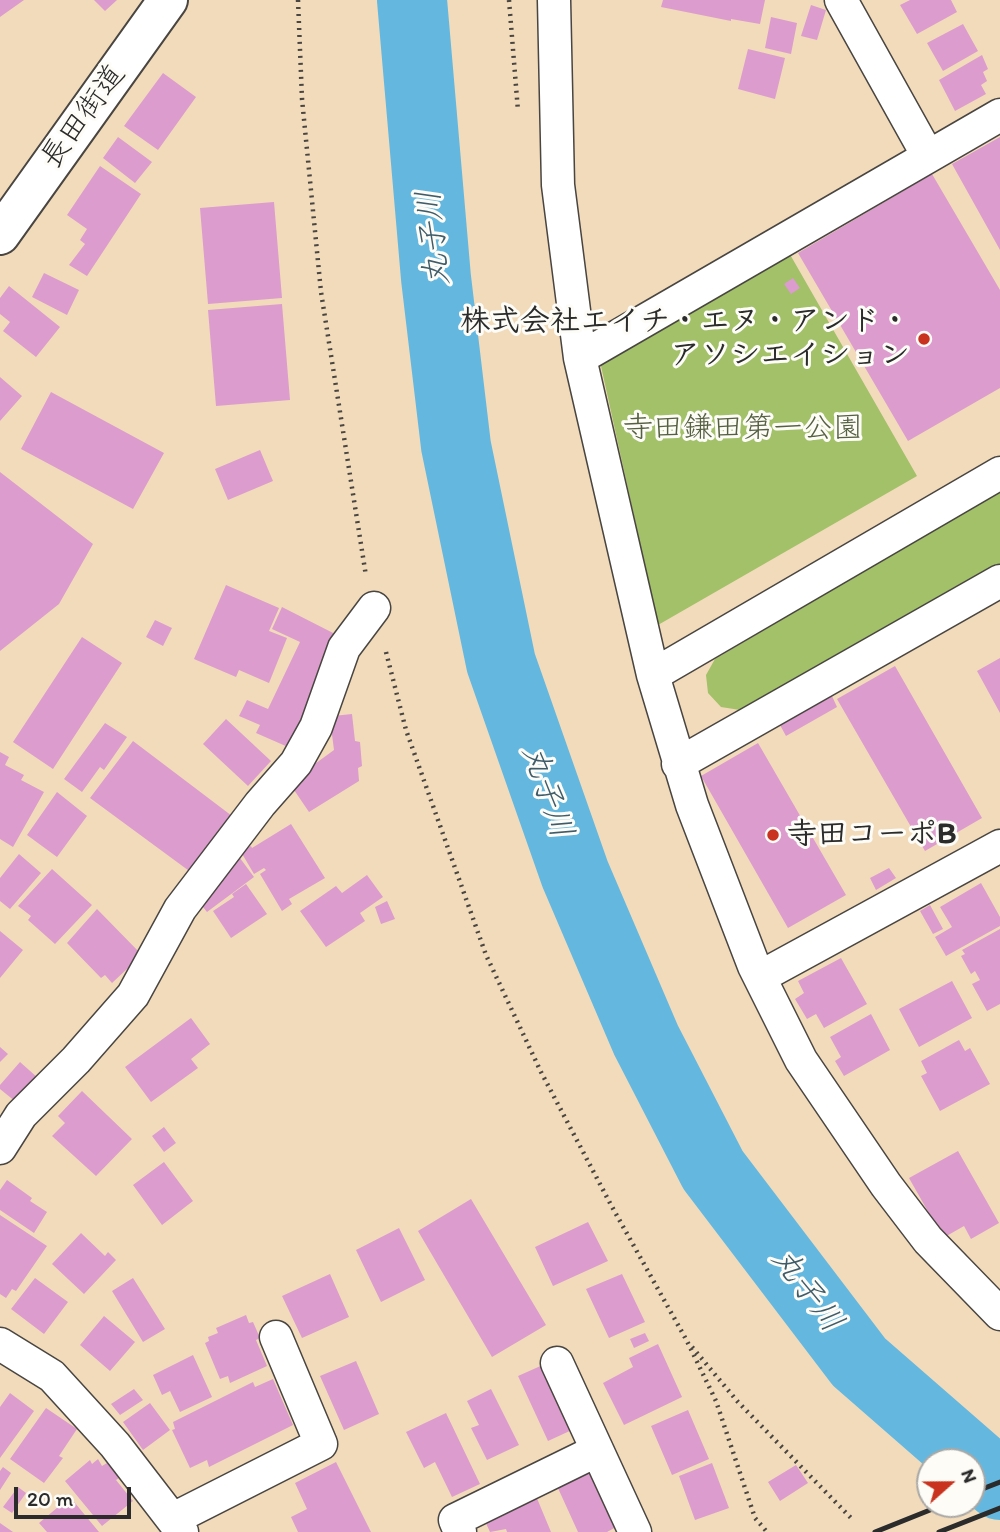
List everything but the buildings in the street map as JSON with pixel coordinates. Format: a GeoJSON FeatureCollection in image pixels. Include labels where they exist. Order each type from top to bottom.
{"type":"FeatureCollection","features":[{"type":"Feature","properties":{"kind":"main road","name":"長田街道"},"geometry":{"type":"LineString","coordinates":[[0,235],[168,0]]}},
{"type":"Feature","properties":{"kind":"street"},"geometry":{"type":"LineString","coordinates":[[554,0],[558,185],[580,358],[653,675],[678,764],[760,977],[801,1060],[886,1185],[928,1240],[1000,1314]]}},
{"type":"Feature","properties":{"kind":"street"},"geometry":{"type":"LineString","coordinates":[[841,0],[928,156]]}},
{"type":"Feature","properties":{"kind":"street"},"geometry":{"type":"LineString","coordinates":[[580,358],[1000,115]]}},
{"type":"Feature","properties":{"kind":"street"},"geometry":{"type":"LineString","coordinates":[[653,675],[1000,473]]}},
{"type":"Feature","properties":{"kind":"street"},"geometry":{"type":"LineString","coordinates":[[678,764],[1000,581]]}},
{"type":"Feature","properties":{"kind":"street"},"geometry":{"type":"LineString","coordinates":[[0,1148],[20,1115],[76,1060],[133,995],[180,909],[260,804],[296,763],[316,727],[344,648],[374,608]]}},
{"type":"Feature","properties":{"kind":"street"},"geometry":{"type":"LineString","coordinates":[[760,977],[1000,846]]}},
{"type":"Feature","properties":{"kind":"street"},"geometry":{"type":"LineString","coordinates":[[0,1343],[52,1376],[115,1445],[178,1526],[321,1444],[276,1337]]}},
{"type":"Feature","properties":{"kind":"street"},"geometry":{"type":"LineString","coordinates":[[558,1363],[635,1532]]}},
{"type":"Feature","properties":{"kind":"street"},"geometry":{"type":"LineString","coordinates":[[460,1532],[455,1520],[596,1451]]}},
{"type":"Feature","properties":{"kind":"path"},"geometry":{"type":"LineString","coordinates":[[611,1205],[687,1340],[716,1401],[755,1518],[767,1532]]}},
{"type":"Feature","properties":{"kind":"path"},"geometry":{"type":"LineString","coordinates":[[687,1340],[738,1402],[853,1520]]}},
{"type":"Feature","properties":{"kind":"green space","name":"寺田鎌田第一公園"},"geometry":{"type":"Polygon","coordinates":[[[788,251],[917,476],[658,625],[599,357],[788,251]]]}},
{"type":"Feature","properties":{"kind":"green space"},"geometry":{"type":"Polygon","coordinates":[[[1000,491],[1000,566],[756,705],[740,710],[721,707],[708,693],[706,675],[715,659],[1000,491]]]}},
{"type":"Feature","properties":{"kind":"waterway","name":"丸子川"},"geometry":{"type":"LineString","coordinates":[[412,0],[436,278],[456,446],[501,663],[575,874],[646,1040],[713,1170],[859,1362],[1000,1485]]}},
{"type":"Feature","properties":{"kind":"railway"},"geometry":{"type":"LineString","coordinates":[[986,1488],[1000,1482]]}},
{"type":"Feature","properties":{"kind":"railway"},"geometry":{"type":"LineString","coordinates":[[939,1532],[1000,1508]]}},
{"type":"Feature","properties":{"kind":"railway"},"geometry":{"type":"LineString","coordinates":[[875,1532],[916,1516]]}},
{"type":"Feature","properties":{"kind":"place","name":"株式会社エイチ・エヌ・アンド・ アソシエイション"},"geometry":{"type":"Point","coordinates":[924,339]}},
{"type":"Feature","properties":{"kind":"place","name":"寺田コーポB"},"geometry":{"type":"Point","coordinates":[773,835]}}]}
